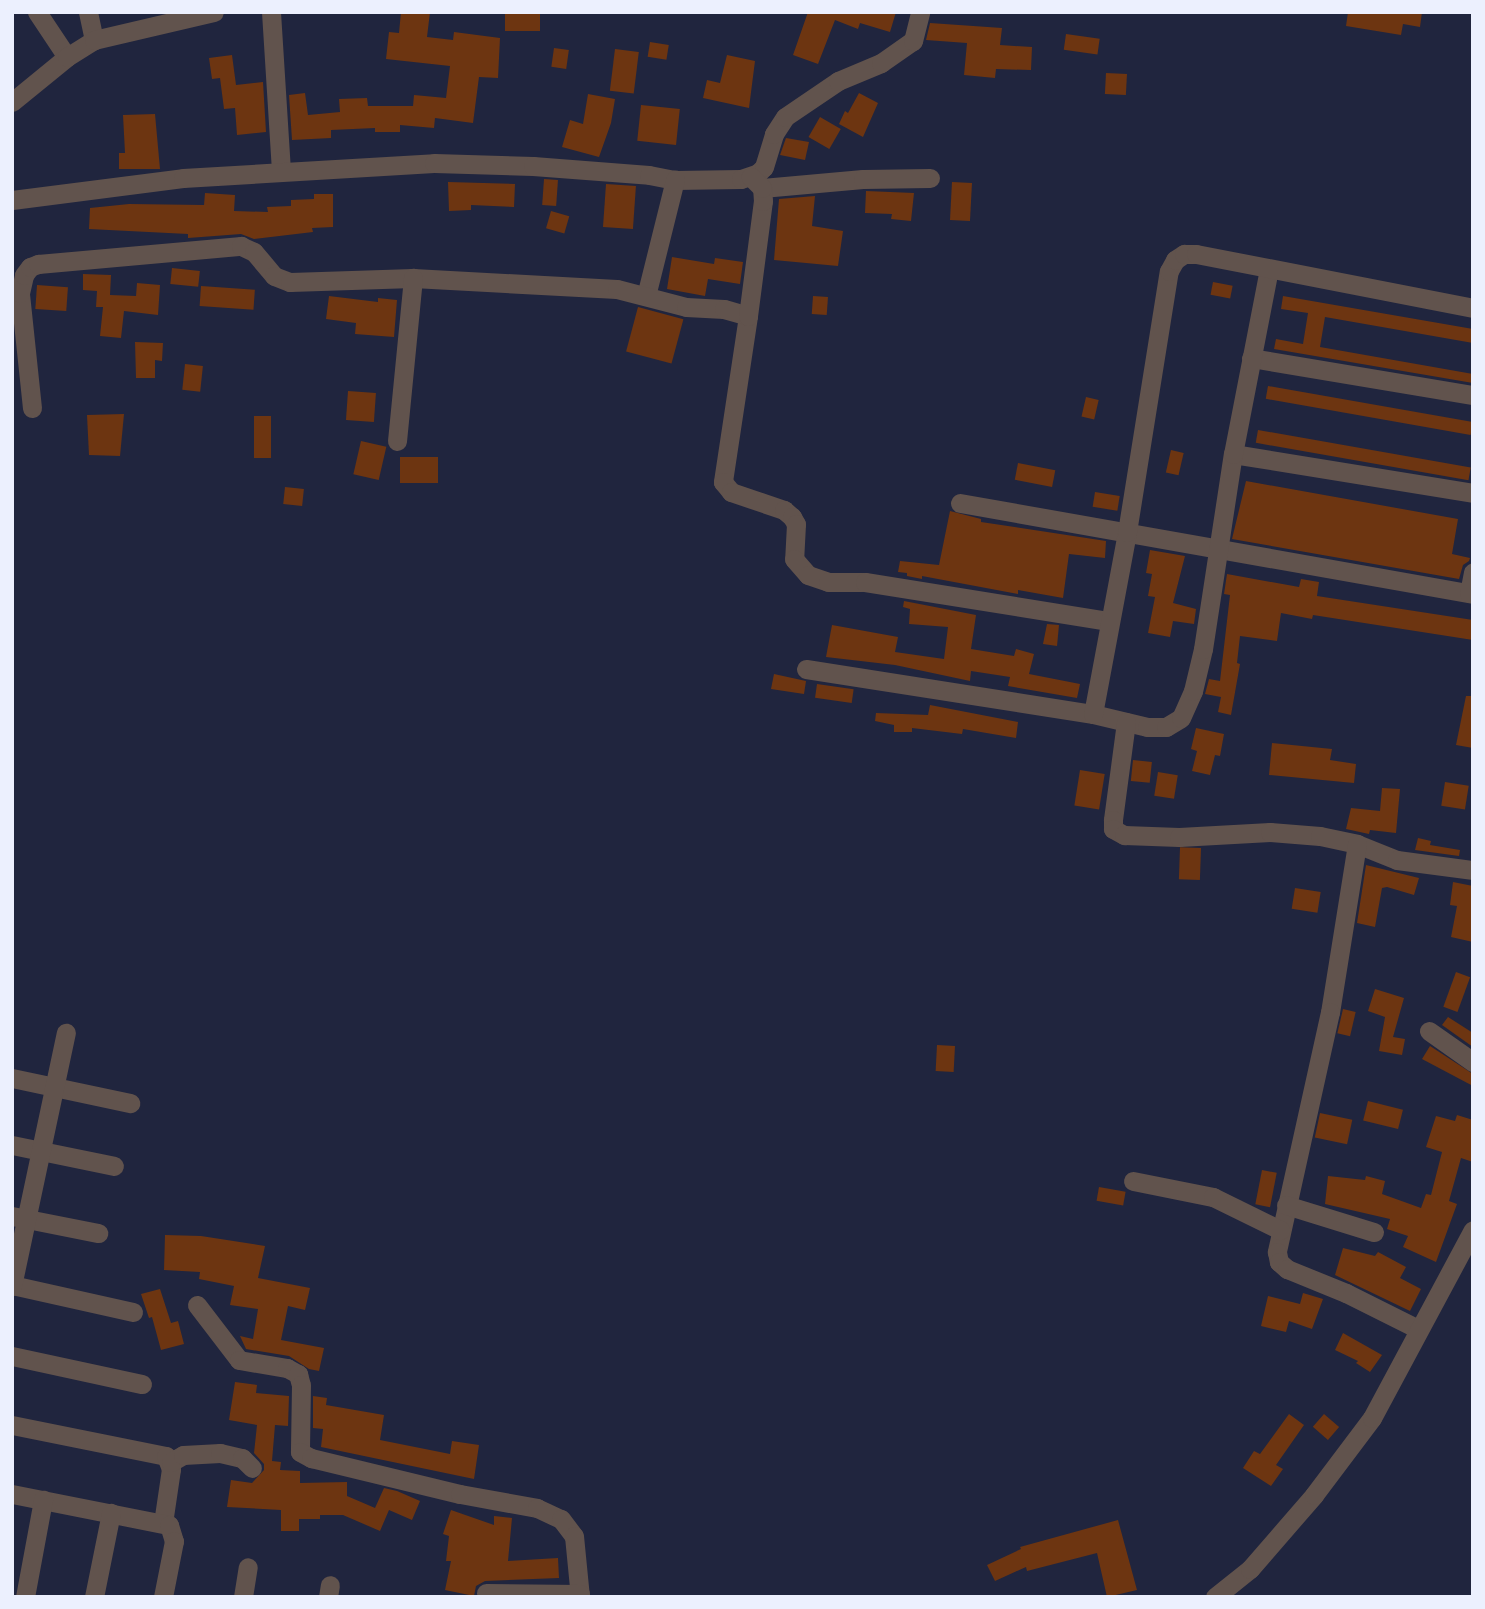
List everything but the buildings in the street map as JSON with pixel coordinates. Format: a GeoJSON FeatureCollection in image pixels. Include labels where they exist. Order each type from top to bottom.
{"type":"FeatureCollection","features":[{"type":"Feature","properties":{"kind":"street"},"geometry":{"type":"LineString","coordinates":[[37,12],[67,57]]}},
{"type":"Feature","properties":{"kind":"street"},"geometry":{"type":"LineString","coordinates":[[88,12],[94,40]]}},
{"type":"Feature","properties":{"kind":"street"},"geometry":{"type":"LineString","coordinates":[[15,96],[94,40],[147,20],[214,12]]}},
{"type":"Feature","properties":{"kind":"street"},"geometry":{"type":"LineString","coordinates":[[271,12],[281,171]]}},
{"type":"Feature","properties":{"kind":"street"},"geometry":{"type":"LineString","coordinates":[[920,12],[913,41],[900,52],[838,81],[785,117],[774,134],[757,183],[748,316],[723,482],[731,492],[774,505],[792,516],[796,524],[793,559],[808,575],[828,582],[864,582],[1109,621]]}},
{"type":"Feature","properties":{"kind":"street"},"geometry":{"type":"LineString","coordinates":[[12,200],[183,178],[482,163],[649,175],[676,180],[757,183],[930,178]]}},
{"type":"Feature","properties":{"kind":"street"},"geometry":{"type":"LineString","coordinates":[[646,296],[676,180]]}},
{"type":"Feature","properties":{"kind":"street"},"geometry":{"type":"LineString","coordinates":[[32,408],[20,293],[21,268],[90,258],[241,246],[249,248],[281,281],[413,278],[617,289],[686,307],[724,309],[748,316]]}},
{"type":"Feature","properties":{"kind":"street"},"geometry":{"type":"LineString","coordinates":[[1093,714],[1127,532],[1169,271],[1175,260],[1184,254],[1196,254],[1473,308]]}},
{"type":"Feature","properties":{"kind":"street"},"geometry":{"type":"LineString","coordinates":[[806,669],[1093,714],[1147,727],[1166,727],[1181,718],[1194,691],[1220,550],[1233,454],[1269,269]]}},
{"type":"Feature","properties":{"kind":"street"},"geometry":{"type":"LineString","coordinates":[[397,441],[413,278]]}},
{"type":"Feature","properties":{"kind":"street"},"geometry":{"type":"LineString","coordinates":[[1251,358],[1473,395]]}},
{"type":"Feature","properties":{"kind":"street"},"geometry":{"type":"LineString","coordinates":[[1233,454],[1473,493]]}},
{"type":"Feature","properties":{"kind":"street"},"geometry":{"type":"LineString","coordinates":[[960,503],[1471,594],[1473,572]]}},
{"type":"Feature","properties":{"kind":"street"},"geometry":{"type":"LineString","coordinates":[[1126,722],[1113,829],[1124,835],[1179,837],[1270,832],[1320,836],[1357,844],[1397,860],[1473,870]]}},
{"type":"Feature","properties":{"kind":"street"},"geometry":{"type":"LineString","coordinates":[[1357,844],[1330,1012],[1280,1230],[1279,1262],[1287,1269],[1346,1293],[1418,1329]]}},
{"type":"Feature","properties":{"kind":"street"},"geometry":{"type":"LineString","coordinates":[[1429,1031],[1473,1062]]}},
{"type":"Feature","properties":{"kind":"street"},"geometry":{"type":"LineString","coordinates":[[66,1033],[41,1151],[19,1217],[12,1286],[133,1312]]}},
{"type":"Feature","properties":{"kind":"street"},"geometry":{"type":"LineString","coordinates":[[12,1078],[130,1103]]}},
{"type":"Feature","properties":{"kind":"street"},"geometry":{"type":"LineString","coordinates":[[12,1145],[114,1166]]}},
{"type":"Feature","properties":{"kind":"street"},"geometry":{"type":"LineString","coordinates":[[1133,1181],[1213,1197],[1280,1230]]}},
{"type":"Feature","properties":{"kind":"street"},"geometry":{"type":"LineString","coordinates":[[1286,1205],[1374,1232]]}},
{"type":"Feature","properties":{"kind":"street"},"geometry":{"type":"LineString","coordinates":[[19,1217],[98,1233]]}},
{"type":"Feature","properties":{"kind":"street"},"geometry":{"type":"LineString","coordinates":[[1215,1597],[1251,1569],[1322,1484],[1372,1418],[1473,1230]]}},
{"type":"Feature","properties":{"kind":"street"},"geometry":{"type":"LineString","coordinates":[[197,1305],[213,1322],[233,1355],[239,1360],[287,1368],[298,1374],[301,1385],[300,1452],[311,1458],[460,1494],[537,1508],[561,1519],[574,1536],[580,1595],[486,1593]]}},
{"type":"Feature","properties":{"kind":"street"},"geometry":{"type":"LineString","coordinates":[[12,1356],[142,1384]]}},
{"type":"Feature","properties":{"kind":"street"},"geometry":{"type":"LineString","coordinates":[[12,1425],[166,1456],[171,1462],[163,1523]]}},
{"type":"Feature","properties":{"kind":"street"},"geometry":{"type":"LineString","coordinates":[[171,1462],[183,1454],[220,1453],[242,1458],[252,1468]]}},
{"type":"Feature","properties":{"kind":"street"},"geometry":{"type":"LineString","coordinates":[[12,1494],[169,1525],[174,1533],[174,1541],[163,1597]]}},
{"type":"Feature","properties":{"kind":"street"},"geometry":{"type":"LineString","coordinates":[[25,1597],[43,1500]]}},
{"type":"Feature","properties":{"kind":"street"},"geometry":{"type":"LineString","coordinates":[[94,1597],[111,1513]]}},
{"type":"Feature","properties":{"kind":"street"},"geometry":{"type":"LineString","coordinates":[[243,1597],[248,1567]]}}]}
